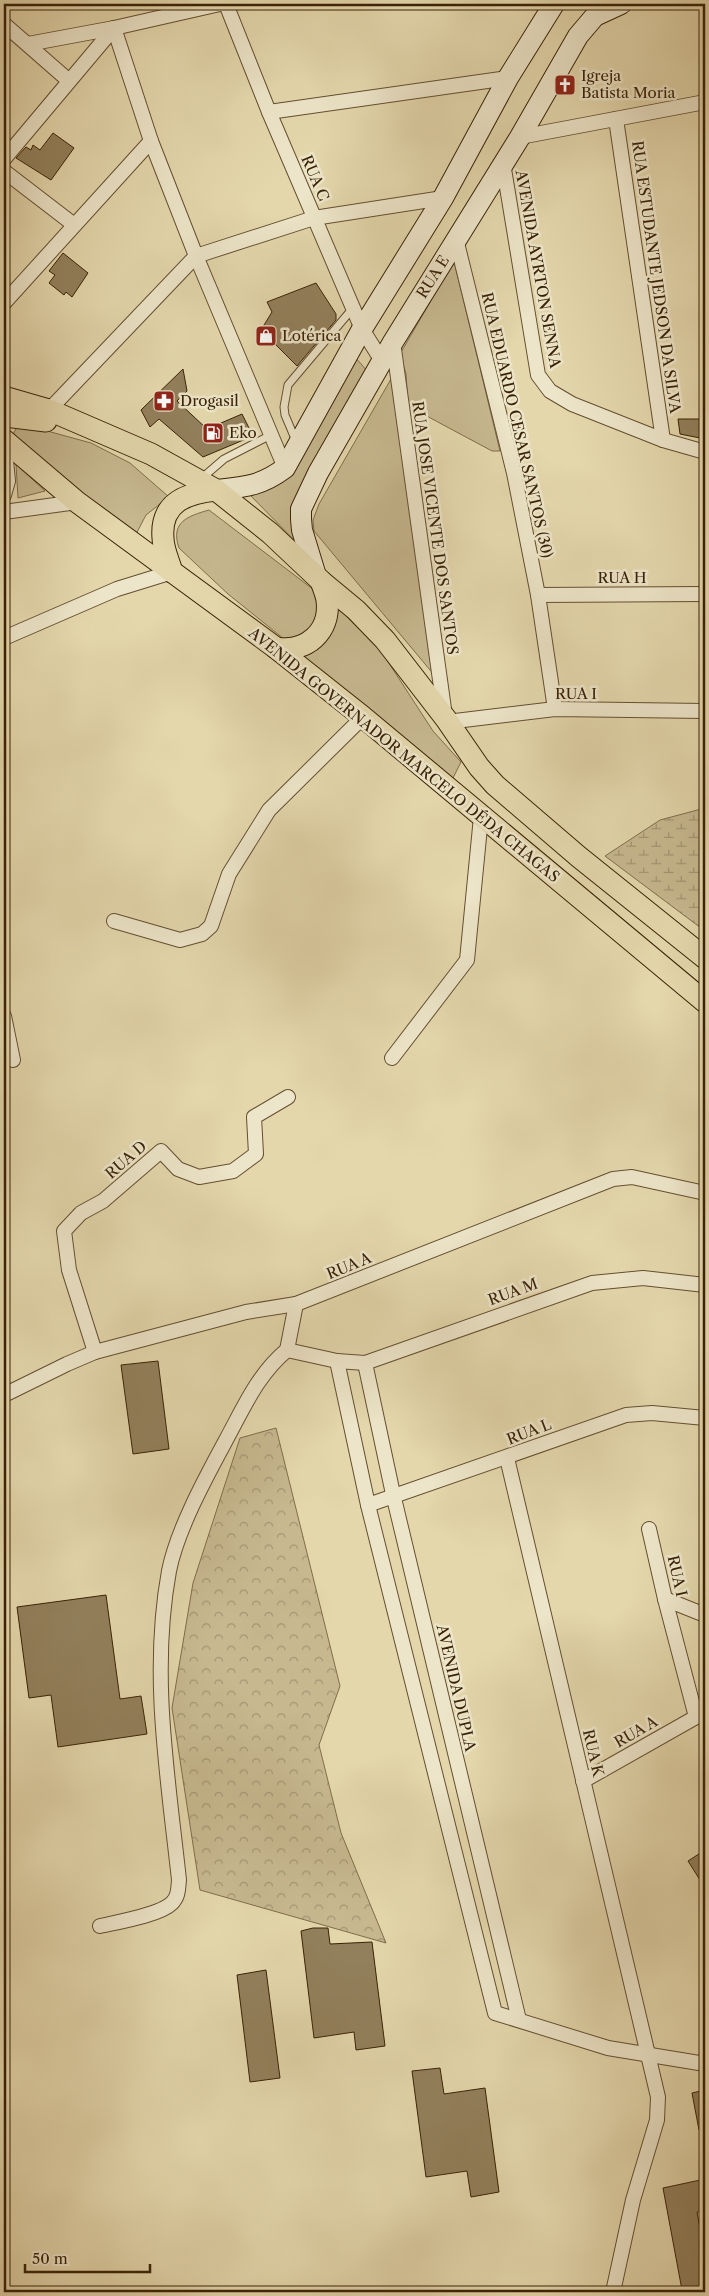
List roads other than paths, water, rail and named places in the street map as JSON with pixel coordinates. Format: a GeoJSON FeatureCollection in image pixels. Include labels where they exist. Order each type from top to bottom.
{"type":"FeatureCollection","features":[{"type":"Feature","properties":{"kind":"main road","name":"AVENIDA GOVERNADOR MARCELO DÉDA CHAGAS"},"geometry":{"type":"LineString","coordinates":[[4,397],[49,410],[151,454],[208,485],[270,533],[318,579],[356,610],[385,640],[495,786],[579,858],[705,958]]}},
{"type":"Feature","properties":{"kind":"main road"},"geometry":{"type":"LineString","coordinates":[[4,418],[5,416],[19,416],[100,433]]}},
{"type":"Feature","properties":{"kind":"main road","name":"AVENIDA GOVERNADOR MARCELO DÉDA CHAGAS"},"geometry":{"type":"LineString","coordinates":[[4,440],[77,502],[276,648],[363,717],[705,1002]]}},
{"type":"Feature","properties":{"kind":"main road"},"geometry":{"type":"LineString","coordinates":[[172,572],[162,538],[167,516],[174,504],[208,485]]}},
{"type":"Feature","properties":{"kind":"main road"},"geometry":{"type":"LineString","coordinates":[[276,648],[288,650],[300,647],[316,637],[324,624],[327,600],[318,579]]}},
{"type":"Feature","properties":{"kind":"street"},"geometry":{"type":"LineString","coordinates":[[28,44],[114,28],[220,4]]}},
{"type":"Feature","properties":{"kind":"street","name":"RUA C"},"geometry":{"type":"LineString","coordinates":[[226,4],[269,112],[362,329],[382,361]]}},
{"type":"Feature","properties":{"kind":"street"},"geometry":{"type":"LineString","coordinates":[[208,485],[254,486],[270,480],[285,468],[362,329],[443,198],[508,78],[554,4]]}},
{"type":"Feature","properties":{"kind":"street","name":"RUA E"},"geometry":{"type":"LineString","coordinates":[[318,579],[302,530],[301,509],[318,473],[392,342],[520,137],[585,25],[607,8],[621,4]]}},
{"type":"Feature","properties":{"kind":"street"},"geometry":{"type":"LineString","coordinates":[[4,24],[68,80]]}},
{"type":"Feature","properties":{"kind":"street"},"geometry":{"type":"LineString","coordinates":[[4,159],[68,80],[114,28]]}},
{"type":"Feature","properties":{"kind":"street"},"geometry":{"type":"LineString","coordinates":[[114,28],[151,141],[196,256],[285,468]]}},
{"type":"Feature","properties":{"kind":"street"},"geometry":{"type":"LineString","coordinates":[[269,112],[508,78]]}},
{"type":"Feature","properties":{"kind":"street"},"geometry":{"type":"LineString","coordinates":[[520,137],[705,102]]}},
{"type":"Feature","properties":{"kind":"street","name":"RUA ESTUDANTE JEDSON DA SILVA"},"geometry":{"type":"LineString","coordinates":[[616,119],[664,440]]}},
{"type":"Feature","properties":{"kind":"street"},"geometry":{"type":"LineString","coordinates":[[4,303],[73,224],[151,141]]}},
{"type":"Feature","properties":{"kind":"street","name":"AVENIDA AYRTON SENNA"},"geometry":{"type":"LineString","coordinates":[[503,162],[538,375],[550,391],[572,404],[664,440],[705,452]]}},
{"type":"Feature","properties":{"kind":"street"},"geometry":{"type":"LineString","coordinates":[[4,170],[73,224]]}},
{"type":"Feature","properties":{"kind":"street"},"geometry":{"type":"LineString","coordinates":[[49,410],[196,256],[314,218],[443,198]]}},
{"type":"Feature","properties":{"kind":"street","name":"RUA EDUARDO CESAR SANTOS (30)"},"geometry":{"type":"LineString","coordinates":[[456,238],[514,473],[538,595],[555,709]]}},
{"type":"Feature","properties":{"kind":"street","name":"RUA JOSE VICENTE DOS SANTOS"},"geometry":{"type":"LineString","coordinates":[[392,342],[446,720]]}},
{"type":"Feature","properties":{"kind":"street"},"geometry":{"type":"LineString","coordinates":[[4,440],[8,481],[4,495]]}},
{"type":"Feature","properties":{"kind":"street"},"geometry":{"type":"LineString","coordinates":[[4,512],[77,502]]}},
{"type":"Feature","properties":{"kind":"street"},"geometry":{"type":"LineString","coordinates":[[4,638],[117,589],[172,572]]}},
{"type":"Feature","properties":{"kind":"street","name":"RUA H"},"geometry":{"type":"LineString","coordinates":[[538,595],[705,594]]}},
{"type":"Feature","properties":{"kind":"street","name":"RUA I"},"geometry":{"type":"LineString","coordinates":[[446,720],[555,709],[705,711]]}},
{"type":"Feature","properties":{"kind":"street"},"geometry":{"type":"LineString","coordinates":[[114,921],[180,940],[202,934],[210,926],[229,874],[265,815],[363,717]]}},
{"type":"Feature","properties":{"kind":"street"},"geometry":{"type":"LineString","coordinates":[[392,1058],[467,960],[481,817]]}},
{"type":"Feature","properties":{"kind":"street"},"geometry":{"type":"LineString","coordinates":[[4,1016],[14,1060]]}},
{"type":"Feature","properties":{"kind":"street","name":"RUA D"},"geometry":{"type":"LineString","coordinates":[[95,1352],[69,1270],[64,1231],[81,1213],[103,1201],[161,1151],[178,1169],[199,1177],[233,1171],[256,1154],[254,1117],[288,1097]]}},
{"type":"Feature","properties":{"kind":"street","name":"RUA A"},"geometry":{"type":"LineString","coordinates":[[4,1395],[95,1352],[246,1312],[296,1304],[613,1180],[632,1177],[705,1193]]}},
{"type":"Feature","properties":{"kind":"street","name":"RUA M"},"geometry":{"type":"LineString","coordinates":[[287,1350],[337,1361],[365,1363],[592,1283],[643,1278],[705,1285]]}},
{"type":"Feature","properties":{"kind":"street"},"geometry":{"type":"LineString","coordinates":[[100,1926],[162,1909],[172,1903],[177,1896],[178,1880],[160,1713],[159,1665],[169,1570],[180,1534],[214,1462],[265,1371],[287,1350],[296,1304]]}},
{"type":"Feature","properties":{"kind":"street"},"geometry":{"type":"LineString","coordinates":[[337,1361],[368,1505],[495,2013],[588,2043],[705,2064]]}},
{"type":"Feature","properties":{"kind":"street","name":"AVENIDA DUPLA"},"geometry":{"type":"LineString","coordinates":[[365,1363],[393,1494],[519,2020]]}},
{"type":"Feature","properties":{"kind":"street","name":"RUA L"},"geometry":{"type":"LineString","coordinates":[[368,1505],[393,1494],[507,1458],[626,1414],[652,1413],[705,1418]]}},
{"type":"Feature","properties":{"kind":"street","name":"RUA K"},"geometry":{"type":"LineString","coordinates":[[507,1458],[658,2097],[657,2120],[633,2200],[613,2292]]}},
{"type":"Feature","properties":{"kind":"street","name":"RUA I"},"geometry":{"type":"LineString","coordinates":[[649,1529],[665,1600],[701,1714]]}},
{"type":"Feature","properties":{"kind":"street"},"geometry":{"type":"LineString","coordinates":[[665,1600],[705,1615]]}},
{"type":"Feature","properties":{"kind":"street","name":"RUA A"},"geometry":{"type":"LineString","coordinates":[[583,1781],[701,1714]]}},
{"type":"Feature","properties":{"kind":"lane"},"geometry":{"type":"LineString","coordinates":[[298,445],[285,415],[284,407],[288,385],[353,307]]}},
{"type":"Feature","properties":{"kind":"lane"},"geometry":{"type":"LineString","coordinates":[[208,485],[224,459],[271,435]]}},
{"type":"Feature","properties":{"kind":"place","name":"Igreja Batista Moria"},"geometry":{"type":"Point","coordinates":[565,85]}},
{"type":"Feature","properties":{"kind":"place","name":"Lotérica"},"geometry":{"type":"Point","coordinates":[266,336]}},
{"type":"Feature","properties":{"kind":"place","name":"Drogasil"},"geometry":{"type":"Point","coordinates":[164,401]}},
{"type":"Feature","properties":{"kind":"place","name":"Eko"},"geometry":{"type":"Point","coordinates":[213,433]}}]}
